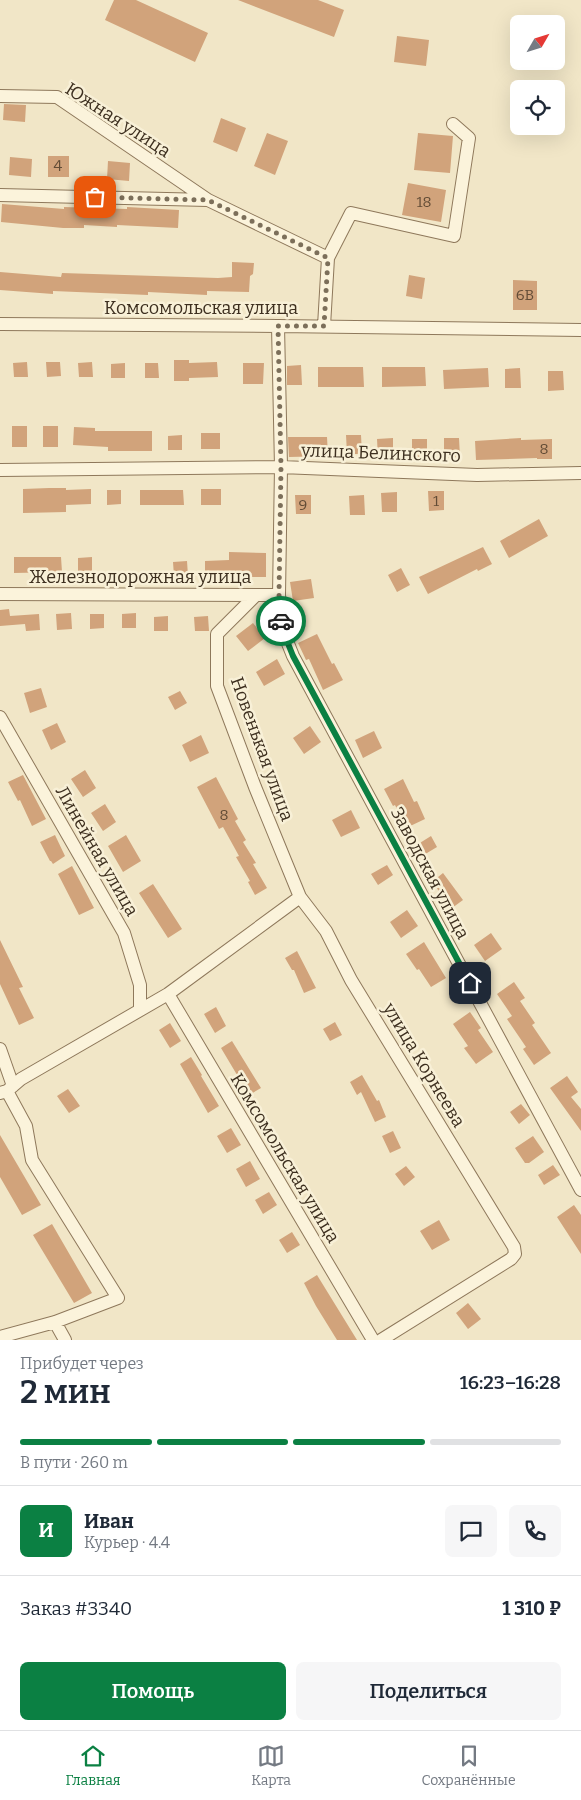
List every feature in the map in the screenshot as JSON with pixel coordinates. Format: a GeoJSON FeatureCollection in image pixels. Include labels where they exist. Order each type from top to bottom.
{"type":"FeatureCollection","features":[{"type":"Feature","properties":{"kind":"street","name":"Южная улица"},"geometry":{"type":"LineString","coordinates":[[0,96],[57,97],[208,200],[328,258]]}},
{"type":"Feature","properties":{"kind":"street"},"geometry":{"type":"LineString","coordinates":[[324,326],[328,258],[351,213],[454,236],[469,138],[453,124]]}},
{"type":"Feature","properties":{"kind":"street"},"geometry":{"type":"LineString","coordinates":[[0,194],[208,200]]}},
{"type":"Feature","properties":{"kind":"street","name":"Комсомольская улица"},"geometry":{"type":"LineString","coordinates":[[0,324],[581,330]]}},
{"type":"Feature","properties":{"kind":"street","name":"Заводская улица"},"geometry":{"type":"LineString","coordinates":[[278,326],[281,467],[279,595],[281,626],[293,656],[581,1190]]}},
{"type":"Feature","properties":{"kind":"street","name":"улица Белинского"},"geometry":{"type":"LineString","coordinates":[[0,470],[281,467],[477,474],[581,473]]}},
{"type":"Feature","properties":{"kind":"street","name":"Железнодорожная улица"},"geometry":{"type":"LineString","coordinates":[[0,594],[279,595]]}},
{"type":"Feature","properties":{"kind":"street","name":"Новенькая улица"},"geometry":{"type":"LineString","coordinates":[[256,595],[217,634],[216,686],[300,896]]}},
{"type":"Feature","properties":{"kind":"street","name":"Линейная улица"},"geometry":{"type":"LineString","coordinates":[[0,717],[124,933],[140,985],[140,1010]]}},
{"type":"Feature","properties":{"kind":"street"},"geometry":{"type":"LineString","coordinates":[[6,1090],[168,994],[300,896]]}},
{"type":"Feature","properties":{"kind":"street","name":"улица Корнеева"},"geometry":{"type":"LineString","coordinates":[[300,896],[326,931],[351,980],[514,1247],[512,1259],[381,1340]]}},
{"type":"Feature","properties":{"kind":"street","name":"Комсомольская улица"},"geometry":{"type":"LineString","coordinates":[[168,994],[373,1340]]}},
{"type":"Feature","properties":{"kind":"street"},"geometry":{"type":"LineString","coordinates":[[0,1049],[6,1090],[26,1126],[32,1160],[118,1298],[55,1322],[0,1337]]}},
{"type":"Feature","properties":{"kind":"street"},"geometry":{"type":"LineString","coordinates":[[55,1322],[65,1340]]}},
{"type":"Feature","properties":{"kind":"building"},"geometry":{"type":"Polygon","coordinates":[[[114,0],[136,0],[208,33],[195,62],[105,20],[114,0]]]}},
{"type":"Feature","properties":{"kind":"building"},"geometry":{"type":"Polygon","coordinates":[[[238,0],[318,0],[344,10],[334,37],[238,0]]]}},
{"type":"Feature","properties":{"kind":"building"},"geometry":{"type":"Polygon","coordinates":[[[397,36],[429,40],[426,66],[394,62],[397,36]]]}},
{"type":"Feature","properties":{"kind":"building"},"geometry":{"type":"Polygon","coordinates":[[[4,104],[26,105],[25,122],[3,120],[4,104]]]}},
{"type":"Feature","properties":{"kind":"building"},"geometry":{"type":"Polygon","coordinates":[[[221,118],[246,128],[237,152],[213,142],[221,118]]]}},
{"type":"Feature","properties":{"kind":"building"},"geometry":{"type":"Polygon","coordinates":[[[267,133],[288,141],[275,175],[254,166],[267,133]]]}},
{"type":"Feature","properties":{"kind":"building"},"geometry":{"type":"Polygon","coordinates":[[[418,133],[453,136],[450,173],[414,170],[418,133]]]}},
{"type":"Feature","properties":{"kind":"building"},"geometry":{"type":"Polygon","coordinates":[[[48,156],[69,156],[69,177],[48,177],[48,156]]]}},
{"type":"Feature","properties":{"kind":"building"},"geometry":{"type":"Polygon","coordinates":[[[10,157],[32,159],[31,177],[9,175],[10,157]]]}},
{"type":"Feature","properties":{"kind":"building"},"geometry":{"type":"Polygon","coordinates":[[[108,161],[130,163],[129,181],[107,179],[108,161]]]}},
{"type":"Feature","properties":{"kind":"building"},"geometry":{"type":"Polygon","coordinates":[[[408,183],[446,190],[441,222],[402,215],[408,183]]]}},
{"type":"Feature","properties":{"kind":"building"},"geometry":{"type":"Polygon","coordinates":[[[2,204],[64,209],[64,207],[127,209],[127,207],[179,210],[178,228],[84,225],[84,228],[63,228],[1,222],[2,204]]]}},
{"type":"Feature","properties":{"kind":"building"},"geometry":{"type":"Polygon","coordinates":[[[232,262],[254,263],[253,274],[250,276],[249,292],[207,291],[207,295],[148,292],[148,295],[53,291],[53,294],[0,290],[0,272],[61,277],[62,273],[218,278],[232,277],[232,262]]]}},
{"type":"Feature","properties":{"kind":"building"},"geometry":{"type":"Polygon","coordinates":[[[409,275],[425,278],[422,299],[406,296],[409,275]]]}},
{"type":"Feature","properties":{"kind":"building"},"geometry":{"type":"Polygon","coordinates":[[[513,280],[537,281],[537,310],[513,310],[513,280]]]}},
{"type":"Feature","properties":{"kind":"building"},"geometry":{"type":"Polygon","coordinates":[[[174,360],[189,360],[189,363],[217,362],[218,377],[189,378],[189,381],[174,381],[174,360]]]}},
{"type":"Feature","properties":{"kind":"building"},"geometry":{"type":"Polygon","coordinates":[[[27,362],[28,377],[14,377],[13,363],[27,362]]]}},
{"type":"Feature","properties":{"kind":"building"},"geometry":{"type":"Polygon","coordinates":[[[46,362],[60,362],[61,376],[47,377],[46,362]]]}},
{"type":"Feature","properties":{"kind":"building"},"geometry":{"type":"Polygon","coordinates":[[[92,362],[93,377],[79,377],[78,363],[92,362]]]}},
{"type":"Feature","properties":{"kind":"building"},"geometry":{"type":"Polygon","coordinates":[[[125,363],[125,378],[111,378],[111,364],[125,363]]]}},
{"type":"Feature","properties":{"kind":"building"},"geometry":{"type":"Polygon","coordinates":[[[145,363],[158,363],[159,378],[145,378],[145,363]]]}},
{"type":"Feature","properties":{"kind":"building"},"geometry":{"type":"Polygon","coordinates":[[[243,363],[264,363],[263,384],[243,384],[243,363]]]}},
{"type":"Feature","properties":{"kind":"building"},"geometry":{"type":"Polygon","coordinates":[[[301,365],[302,385],[287,385],[287,366],[301,365]]]}},
{"type":"Feature","properties":{"kind":"building"},"geometry":{"type":"Polygon","coordinates":[[[318,367],[363,367],[364,387],[318,387],[318,367]]]}},
{"type":"Feature","properties":{"kind":"building"},"geometry":{"type":"Polygon","coordinates":[[[382,367],[425,367],[426,386],[382,387],[382,367]]]}},
{"type":"Feature","properties":{"kind":"building"},"geometry":{"type":"Polygon","coordinates":[[[488,368],[489,387],[444,389],[443,370],[488,368]]]}},
{"type":"Feature","properties":{"kind":"building"},"geometry":{"type":"Polygon","coordinates":[[[520,368],[521,388],[505,388],[505,369],[520,368]]]}},
{"type":"Feature","properties":{"kind":"building"},"geometry":{"type":"Polygon","coordinates":[[[548,371],[563,371],[564,390],[548,391],[548,371]]]}},
{"type":"Feature","properties":{"kind":"building"},"geometry":{"type":"Polygon","coordinates":[[[12,426],[27,426],[27,447],[12,447],[12,426]]]}},
{"type":"Feature","properties":{"kind":"building"},"geometry":{"type":"Polygon","coordinates":[[[43,426],[58,426],[58,447],[43,447],[43,426]]]}},
{"type":"Feature","properties":{"kind":"building"},"geometry":{"type":"Polygon","coordinates":[[[74,427],[95,428],[95,431],[152,431],[152,451],[108,451],[108,447],[73,445],[74,427]]]}},
{"type":"Feature","properties":{"kind":"building"},"geometry":{"type":"Polygon","coordinates":[[[201,433],[220,433],[220,449],[201,449],[201,433]]]}},
{"type":"Feature","properties":{"kind":"building"},"geometry":{"type":"Polygon","coordinates":[[[182,435],[182,450],[168,450],[168,436],[182,435]]]}},
{"type":"Feature","properties":{"kind":"building"},"geometry":{"type":"Polygon","coordinates":[[[346,435],[361,435],[362,454],[347,454],[346,435]]]}},
{"type":"Feature","properties":{"kind":"building"},"geometry":{"type":"Polygon","coordinates":[[[288,437],[327,437],[328,456],[289,457],[288,437]]]}},
{"type":"Feature","properties":{"kind":"building"},"geometry":{"type":"Polygon","coordinates":[[[393,438],[393,458],[378,458],[377,439],[393,438]]]}},
{"type":"Feature","properties":{"kind":"building"},"geometry":{"type":"Polygon","coordinates":[[[444,438],[459,438],[460,457],[444,458],[444,438]]]}},
{"type":"Feature","properties":{"kind":"building"},"geometry":{"type":"Polygon","coordinates":[[[521,438],[521,440],[552,439],[552,459],[476,460],[475,441],[521,438]]]}},
{"type":"Feature","properties":{"kind":"building"},"geometry":{"type":"Polygon","coordinates":[[[412,439],[427,439],[427,458],[412,459],[412,439]]]}},
{"type":"Feature","properties":{"kind":"building"},"geometry":{"type":"Polygon","coordinates":[[[66,488],[66,490],[91,489],[91,504],[66,505],[66,512],[23,513],[23,489],[66,488]]]}},
{"type":"Feature","properties":{"kind":"building"},"geometry":{"type":"Polygon","coordinates":[[[201,489],[221,489],[221,505],[201,505],[201,489]]]}},
{"type":"Feature","properties":{"kind":"building"},"geometry":{"type":"Polygon","coordinates":[[[107,490],[121,490],[121,504],[107,505],[107,490]]]}},
{"type":"Feature","properties":{"kind":"building"},"geometry":{"type":"Polygon","coordinates":[[[140,490],[183,490],[184,505],[140,505],[140,490]]]}},
{"type":"Feature","properties":{"kind":"building"},"geometry":{"type":"Polygon","coordinates":[[[428,491],[444,491],[444,510],[429,511],[428,491]]]}},
{"type":"Feature","properties":{"kind":"building"},"geometry":{"type":"Polygon","coordinates":[[[397,492],[397,512],[382,512],[381,493],[397,492]]]}},
{"type":"Feature","properties":{"kind":"building"},"geometry":{"type":"Polygon","coordinates":[[[295,495],[311,495],[311,514],[296,514],[295,495]]]}},
{"type":"Feature","properties":{"kind":"building"},"geometry":{"type":"Polygon","coordinates":[[[364,495],[365,515],[350,515],[349,496],[364,495]]]}},
{"type":"Feature","properties":{"kind":"building"},"geometry":{"type":"Polygon","coordinates":[[[539,519],[548,536],[509,558],[500,541],[539,519]]]}},
{"type":"Feature","properties":{"kind":"building"},"geometry":{"type":"Polygon","coordinates":[[[483,547],[492,564],[478,571],[477,569],[428,594],[419,577],[483,547]]]}},
{"type":"Feature","properties":{"kind":"building"},"geometry":{"type":"Polygon","coordinates":[[[229,552],[266,553],[266,577],[229,577],[229,574],[205,575],[205,561],[229,560],[229,552]]]}},
{"type":"Feature","properties":{"kind":"building"},"geometry":{"type":"Polygon","coordinates":[[[14,557],[61,557],[62,572],[14,573],[14,557]]]}},
{"type":"Feature","properties":{"kind":"building"},"geometry":{"type":"Polygon","coordinates":[[[92,557],[92,572],[78,572],[78,558],[92,557]]]}},
{"type":"Feature","properties":{"kind":"building"},"geometry":{"type":"Polygon","coordinates":[[[187,561],[188,576],[174,576],[173,562],[187,561]]]}},
{"type":"Feature","properties":{"kind":"building"},"geometry":{"type":"Polygon","coordinates":[[[401,568],[410,585],[397,592],[388,575],[401,568]]]}},
{"type":"Feature","properties":{"kind":"building"},"geometry":{"type":"Polygon","coordinates":[[[311,579],[314,598],[293,601],[290,582],[311,579]]]}},
{"type":"Feature","properties":{"kind":"building"},"geometry":{"type":"Polygon","coordinates":[[[9,609],[10,616],[39,614],[40,630],[26,631],[25,624],[0,626],[0,610],[9,609]]]}},
{"type":"Feature","properties":{"kind":"building"},"geometry":{"type":"Polygon","coordinates":[[[71,613],[72,629],[57,630],[56,614],[71,613]]]}},
{"type":"Feature","properties":{"kind":"building"},"geometry":{"type":"Polygon","coordinates":[[[136,613],[136,628],[122,628],[122,614],[136,613]]]}},
{"type":"Feature","properties":{"kind":"building"},"geometry":{"type":"Polygon","coordinates":[[[90,614],[104,614],[104,628],[90,629],[90,614]]]}},
{"type":"Feature","properties":{"kind":"building"},"geometry":{"type":"Polygon","coordinates":[[[168,616],[168,631],[154,631],[154,617],[168,616]]]}},
{"type":"Feature","properties":{"kind":"building"},"geometry":{"type":"Polygon","coordinates":[[[208,616],[209,631],[195,631],[194,617],[208,616]]]}},
{"type":"Feature","properties":{"kind":"building"},"geometry":{"type":"Polygon","coordinates":[[[253,623],[265,638],[248,651],[236,636],[253,623]]]}},
{"type":"Feature","properties":{"kind":"building"},"geometry":{"type":"Polygon","coordinates":[[[317,634],[332,664],[334,663],[343,680],[323,690],[309,659],[306,660],[298,643],[317,634]]]}},
{"type":"Feature","properties":{"kind":"building"},"geometry":{"type":"Polygon","coordinates":[[[277,659],[285,674],[264,686],[256,672],[277,659]]]}},
{"type":"Feature","properties":{"kind":"building"},"geometry":{"type":"Polygon","coordinates":[[[41,688],[47,707],[30,713],[24,693],[41,688]]]}},
{"type":"Feature","properties":{"kind":"building"},"geometry":{"type":"Polygon","coordinates":[[[180,691],[187,703],[175,710],[168,697],[180,691]]]}},
{"type":"Feature","properties":{"kind":"building"},"geometry":{"type":"Polygon","coordinates":[[[57,723],[66,742],[51,750],[42,730],[57,723]]]}},
{"type":"Feature","properties":{"kind":"building"},"geometry":{"type":"Polygon","coordinates":[[[310,726],[321,742],[304,754],[293,738],[310,726]]]}},
{"type":"Feature","properties":{"kind":"building"},"geometry":{"type":"Polygon","coordinates":[[[374,731],[382,748],[363,758],[355,740],[374,731]]]}},
{"type":"Feature","properties":{"kind":"building"},"geometry":{"type":"Polygon","coordinates":[[[201,735],[209,753],[190,762],[182,745],[201,735]]]}},
{"type":"Feature","properties":{"kind":"building"},"geometry":{"type":"Polygon","coordinates":[[[85,770],[96,788],[83,797],[71,779],[85,770]]]}},
{"type":"Feature","properties":{"kind":"building"},"geometry":{"type":"Polygon","coordinates":[[[23,775],[46,819],[32,826],[20,800],[18,801],[8,782],[23,775]]]}},
{"type":"Feature","properties":{"kind":"building"},"geometry":{"type":"Polygon","coordinates":[[[216,777],[238,819],[235,821],[246,840],[243,842],[256,863],[253,864],[267,888],[255,895],[248,882],[250,881],[236,857],[239,856],[223,827],[219,829],[197,787],[216,777]]]}},
{"type":"Feature","properties":{"kind":"building"},"geometry":{"type":"Polygon","coordinates":[[[403,779],[414,802],[417,801],[425,819],[406,828],[395,805],[393,806],[384,789],[403,779]]]}},
{"type":"Feature","properties":{"kind":"building"},"geometry":{"type":"Polygon","coordinates":[[[105,804],[116,822],[103,831],[91,813],[105,804]]]}},
{"type":"Feature","properties":{"kind":"building"},"geometry":{"type":"Polygon","coordinates":[[[351,810],[360,828],[341,837],[332,820],[351,810]]]}},
{"type":"Feature","properties":{"kind":"building"},"geometry":{"type":"Polygon","coordinates":[[[55,835],[65,856],[53,864],[40,842],[55,835]]]}},
{"type":"Feature","properties":{"kind":"building"},"geometry":{"type":"Polygon","coordinates":[[[126,835],[141,861],[123,872],[108,846],[126,835]]]}},
{"type":"Feature","properties":{"kind":"building"},"geometry":{"type":"Polygon","coordinates":[[[431,836],[437,847],[422,856],[415,846],[431,836]]]}},
{"type":"Feature","properties":{"kind":"building"},"geometry":{"type":"Polygon","coordinates":[[[387,865],[393,875],[378,885],[371,874],[387,865]]]}},
{"type":"Feature","properties":{"kind":"building"},"geometry":{"type":"Polygon","coordinates":[[[72,866],[94,908],[79,915],[58,874],[72,866]]]}},
{"type":"Feature","properties":{"kind":"building"},"geometry":{"type":"Polygon","coordinates":[[[443,873],[463,900],[452,908],[432,882],[443,873]]]}},
{"type":"Feature","properties":{"kind":"building"},"geometry":{"type":"Polygon","coordinates":[[[153,884],[182,929],[168,938],[139,893],[153,884]]]}},
{"type":"Feature","properties":{"kind":"building"},"geometry":{"type":"Polygon","coordinates":[[[407,910],[418,926],[401,938],[390,922],[407,910]]]}},
{"type":"Feature","properties":{"kind":"building"},"geometry":{"type":"Polygon","coordinates":[[[491,933],[502,949],[485,961],[474,945],[491,933]]]}},
{"type":"Feature","properties":{"kind":"building"},"geometry":{"type":"Polygon","coordinates":[[[0,940],[23,987],[19,988],[34,1018],[19,1025],[0,984],[0,940]]]}},
{"type":"Feature","properties":{"kind":"building"},"geometry":{"type":"Polygon","coordinates":[[[424,942],[446,978],[431,987],[406,954],[424,942]]]}},
{"type":"Feature","properties":{"kind":"building"},"geometry":{"type":"Polygon","coordinates":[[[297,951],[316,988],[304,993],[294,970],[292,970],[285,958],[297,951]]]}},
{"type":"Feature","properties":{"kind":"building"},"geometry":{"type":"Polygon","coordinates":[[[514,982],[525,998],[520,1001],[535,1023],[532,1025],[551,1053],[534,1065],[523,1049],[526,1047],[507,1019],[512,1016],[497,994],[514,982]]]}},
{"type":"Feature","properties":{"kind":"building"},"geometry":{"type":"Polygon","coordinates":[[[216,1007],[226,1026],[215,1033],[204,1014],[216,1007]]]}},
{"type":"Feature","properties":{"kind":"building"},"geometry":{"type":"Polygon","coordinates":[[[470,1012],[481,1028],[478,1030],[493,1052],[476,1064],[464,1048],[468,1046],[453,1024],[470,1012]]]}},
{"type":"Feature","properties":{"kind":"building"},"geometry":{"type":"Polygon","coordinates":[[[335,1022],[342,1035],[330,1041],[323,1029],[335,1022]]]}},
{"type":"Feature","properties":{"kind":"building"},"geometry":{"type":"Polygon","coordinates":[[[170,1023],[181,1041],[170,1048],[159,1030],[170,1023]]]}},
{"type":"Feature","properties":{"kind":"building"},"geometry":{"type":"Polygon","coordinates":[[[232,1041],[261,1088],[249,1095],[221,1048],[232,1041]]]}},
{"type":"Feature","properties":{"kind":"building"},"geometry":{"type":"Polygon","coordinates":[[[191,1057],[219,1106],[208,1113],[180,1064],[191,1057]]]}},
{"type":"Feature","properties":{"kind":"building"},"geometry":{"type":"Polygon","coordinates":[[[362,1075],[377,1101],[379,1100],[386,1117],[375,1122],[361,1092],[357,1095],[350,1082],[362,1075]]]}},
{"type":"Feature","properties":{"kind":"building"},"geometry":{"type":"Polygon","coordinates":[[[567,1076],[578,1092],[571,1097],[581,1109],[581,1131],[550,1088],[567,1076]]]}},
{"type":"Feature","properties":{"kind":"building"},"geometry":{"type":"Polygon","coordinates":[[[68,1089],[80,1106],[69,1113],[57,1096],[68,1089]]]}},
{"type":"Feature","properties":{"kind":"building"},"geometry":{"type":"Polygon","coordinates":[[[521,1104],[530,1115],[519,1124],[510,1112],[521,1104]]]}},
{"type":"Feature","properties":{"kind":"building"},"geometry":{"type":"Polygon","coordinates":[[[231,1128],[241,1145],[227,1153],[217,1136],[231,1128]]]}},
{"type":"Feature","properties":{"kind":"building"},"geometry":{"type":"Polygon","coordinates":[[[393,1131],[401,1148],[390,1153],[382,1136],[393,1131]]]}},
{"type":"Feature","properties":{"kind":"building"},"geometry":{"type":"Polygon","coordinates":[[[0,1135],[41,1205],[22,1215],[0,1177],[0,1135]]]}},
{"type":"Feature","properties":{"kind":"building"},"geometry":{"type":"Polygon","coordinates":[[[533,1136],[544,1152],[529,1163],[525,1163],[515,1148],[533,1136]]]}},
{"type":"Feature","properties":{"kind":"building"},"geometry":{"type":"Polygon","coordinates":[[[250,1161],[260,1179],[246,1187],[236,1169],[250,1161]]]}},
{"type":"Feature","properties":{"kind":"building"},"geometry":{"type":"Polygon","coordinates":[[[553,1165],[560,1175],[544,1185],[538,1175],[553,1165]]]}},
{"type":"Feature","properties":{"kind":"building"},"geometry":{"type":"Polygon","coordinates":[[[406,1166],[415,1177],[404,1186],[395,1174],[406,1166]]]}},
{"type":"Feature","properties":{"kind":"building"},"geometry":{"type":"Polygon","coordinates":[[[269,1192],[277,1205],[263,1214],[255,1200],[269,1192]]]}},
{"type":"Feature","properties":{"kind":"building"},"geometry":{"type":"Polygon","coordinates":[[[574,1205],[581,1215],[581,1254],[557,1217],[574,1205]]]}},
{"type":"Feature","properties":{"kind":"building"},"geometry":{"type":"Polygon","coordinates":[[[439,1220],[450,1240],[432,1250],[420,1231],[439,1220]]]}},
{"type":"Feature","properties":{"kind":"building"},"geometry":{"type":"Polygon","coordinates":[[[52,1224],[92,1293],[74,1303],[33,1235],[52,1224]]]}},
{"type":"Feature","properties":{"kind":"building"},"geometry":{"type":"Polygon","coordinates":[[[292,1232],[300,1245],[287,1253],[279,1240],[292,1232]]]}},
{"type":"Feature","properties":{"kind":"building"},"geometry":{"type":"Polygon","coordinates":[[[317,1275],[357,1340],[337,1340],[316,1306],[304,1283],[317,1275]]]}},
{"type":"Feature","properties":{"kind":"building"},"geometry":{"type":"Polygon","coordinates":[[[468,1303],[481,1319],[468,1329],[456,1313],[468,1303]]]}},
{"type":"Feature","properties":{"kind":"way so far"},"geometry":{"type":"LineString","coordinates":[[95,197],[208,200],[328,258],[324,326],[278,326],[281,467],[279,595],[281,621]]}},
{"type":"Feature","properties":{"kind":"route"},"geometry":{"type":"LineString","coordinates":[[281,621],[281,626],[293,656],[470,983]]}}]}
